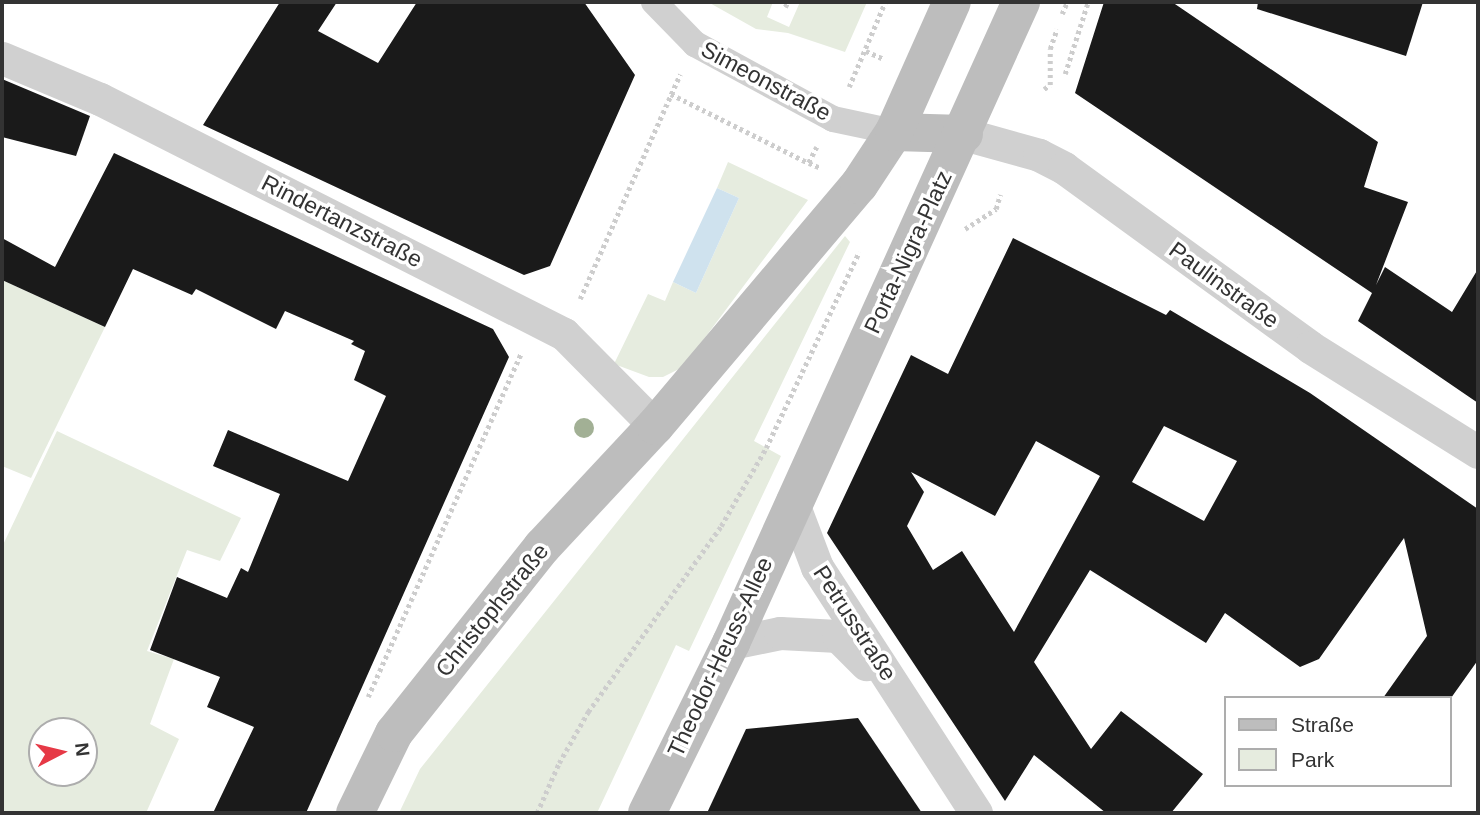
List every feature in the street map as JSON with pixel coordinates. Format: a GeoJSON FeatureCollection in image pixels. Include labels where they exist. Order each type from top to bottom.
{"type":"FeatureCollection","features":[{"type":"Feature","properties":{"kind":"main road"},"geometry":{"type":"LineString","coordinates":[[655,425],[859,185],[894,132],[952,2]]}},
{"type":"Feature","properties":{"kind":"main road","name":"Porta-Nigra-Platz"},"geometry":{"type":"LineString","coordinates":[[792,501],[964,134],[1021,2]]}},
{"type":"Feature","properties":{"kind":"main road"},"geometry":{"type":"LineString","coordinates":[[894,132],[964,134]]}},
{"type":"Feature","properties":{"kind":"main road","name":"Christophstraße"},"geometry":{"type":"LineString","coordinates":[[355,813],[394,733],[542,547],[655,425]]}},
{"type":"Feature","properties":{"kind":"main road","name":"Theodor-Heuss-Allee"},"geometry":{"type":"LineString","coordinates":[[647,813],[731,643],[792,501]]}},
{"type":"Feature","properties":{"kind":"street","name":"Simeonstraße"},"geometry":{"type":"LineString","coordinates":[[654,2],[695,44],[832,119],[894,132]]}},
{"type":"Feature","properties":{"kind":"street","name":"Rindertanzstraße"},"geometry":{"type":"LineString","coordinates":[[2,58],[47,76],[564,334],[655,425]]}},
{"type":"Feature","properties":{"kind":"street","name":"Paulinstraße"},"geometry":{"type":"LineString","coordinates":[[964,134],[1039,155],[1064,168],[1310,346],[1478,452]]}},
{"type":"Feature","properties":{"kind":"street","name":"Petrusstraße"},"geometry":{"type":"LineString","coordinates":[[792,501],[817,567],[976,813]]}},
{"type":"Feature","properties":{"kind":"street","name":"Petrusstraße"},"geometry":{"type":"LineString","coordinates":[[731,643],[780,633],[838,636],[906,704]]}},
{"type":"Feature","properties":{"kind":"path"},"geometry":{"type":"LineString","coordinates":[[866,51],[885,2]]}},
{"type":"Feature","properties":{"kind":"path"},"geometry":{"type":"LineString","coordinates":[[1044,89],[1050,85],[1050,49],[1067,2]]}},
{"type":"Feature","properties":{"kind":"path"},"geometry":{"type":"LineString","coordinates":[[1065,74],[1088,2]]}},
{"type":"Feature","properties":{"kind":"path"},"geometry":{"type":"LineString","coordinates":[[367,699],[526,343],[564,334],[685,63]]}},
{"type":"Feature","properties":{"kind":"path"},"geometry":{"type":"LineString","coordinates":[[671,94],[809,163]]}},
{"type":"Feature","properties":{"kind":"path"},"geometry":{"type":"LineString","coordinates":[[537,813],[559,763],[588,712],[721,526],[760,459],[863,244]]}},
{"type":"Feature","properties":{"kind":"green space"},"geometry":{"type":"Polygon","coordinates":[[[708,2],[773,2],[767,17],[789,27],[800,2],[867,2],[845,52],[788,33],[756,29],[708,2]]]}},
{"type":"Feature","properties":{"kind":"green space"},"geometry":{"type":"Polygon","coordinates":[[[728,162],[808,200],[683,367],[663,377],[649,377],[614,364],[648,294],[665,301],[673,282],[696,293],[739,198],[717,188],[728,162]]]}},
{"type":"Feature","properties":{"kind":"green space"},"geometry":{"type":"Polygon","coordinates":[[[845,236],[850,242],[754,441],[781,456],[689,651],[676,645],[597,813],[399,813],[420,769],[845,236]]]}},
{"type":"Feature","properties":{"kind":"green space"},"geometry":{"type":"Polygon","coordinates":[[[2,280],[105,327],[31,478],[2,466],[2,280]]]}},
{"type":"Feature","properties":{"kind":"green space"},"geometry":{"type":"Polygon","coordinates":[[[57,431],[241,518],[220,561],[187,550],[147,651],[174,659],[150,724],[179,739],[146,813],[2,813],[2,547],[57,431]]]}},
{"type":"Feature","properties":{"kind":"water"},"geometry":{"type":"Polygon","coordinates":[[[717,188],[739,198],[696,293],[673,282],[717,188]]]}},
{"type":"Feature","properties":{"kind":"building"},"geometry":{"type":"Polygon","coordinates":[[[280,2],[337,2],[318,31],[378,63],[417,2],[584,2],[635,75],[550,266],[524,275],[203,125],[280,2]]]}},
{"type":"Feature","properties":{"kind":"building"},"geometry":{"type":"Polygon","coordinates":[[[1104,2],[1172,2],[1378,142],[1364,187],[1408,202],[1376,285],[1385,267],[1452,312],[1478,269],[1478,403],[1358,321],[1372,293],[1075,93],[1104,2]]]}},
{"type":"Feature","properties":{"kind":"building"},"geometry":{"type":"Polygon","coordinates":[[[1258,2],[1423,2],[1406,56],[1257,9],[1258,2]]]}},
{"type":"Feature","properties":{"kind":"building"},"geometry":{"type":"Polygon","coordinates":[[[2,79],[90,116],[76,156],[2,137],[2,79]]]}},
{"type":"Feature","properties":{"kind":"building"},"geometry":{"type":"Polygon","coordinates":[[[114,153],[493,329],[509,357],[306,813],[213,813],[254,727],[207,707],[220,677],[150,650],[177,577],[227,598],[241,568],[248,572],[280,494],[213,466],[228,430],[348,481],[386,396],[354,380],[365,351],[351,344],[354,341],[285,311],[276,329],[196,289],[192,295],[133,269],[105,327],[2,280],[2,238],[55,267],[114,153]]]}},
{"type":"Feature","properties":{"kind":"building"},"geometry":{"type":"Polygon","coordinates":[[[1013,238],[1166,315],[1170,310],[1310,393],[1478,509],[1478,660],[1452,697],[1384,696],[1427,636],[1404,538],[1319,659],[1300,667],[1225,613],[1206,643],[1090,570],[1034,662],[1091,749],[1121,711],[1203,774],[1171,813],[1106,813],[1034,755],[1005,801],[827,533],[911,355],[948,374],[1013,238]],[[1164,426],[1132,482],[1204,521],[1237,461],[1164,426]],[[1036,441],[995,516],[911,472],[924,492],[907,526],[933,570],[962,551],[1014,632],[1100,476],[1036,441]]]}},
{"type":"Feature","properties":{"kind":"building"},"geometry":{"type":"Polygon","coordinates":[[[858,718],[922,813],[707,813],[746,729],[858,718]]]}}]}
